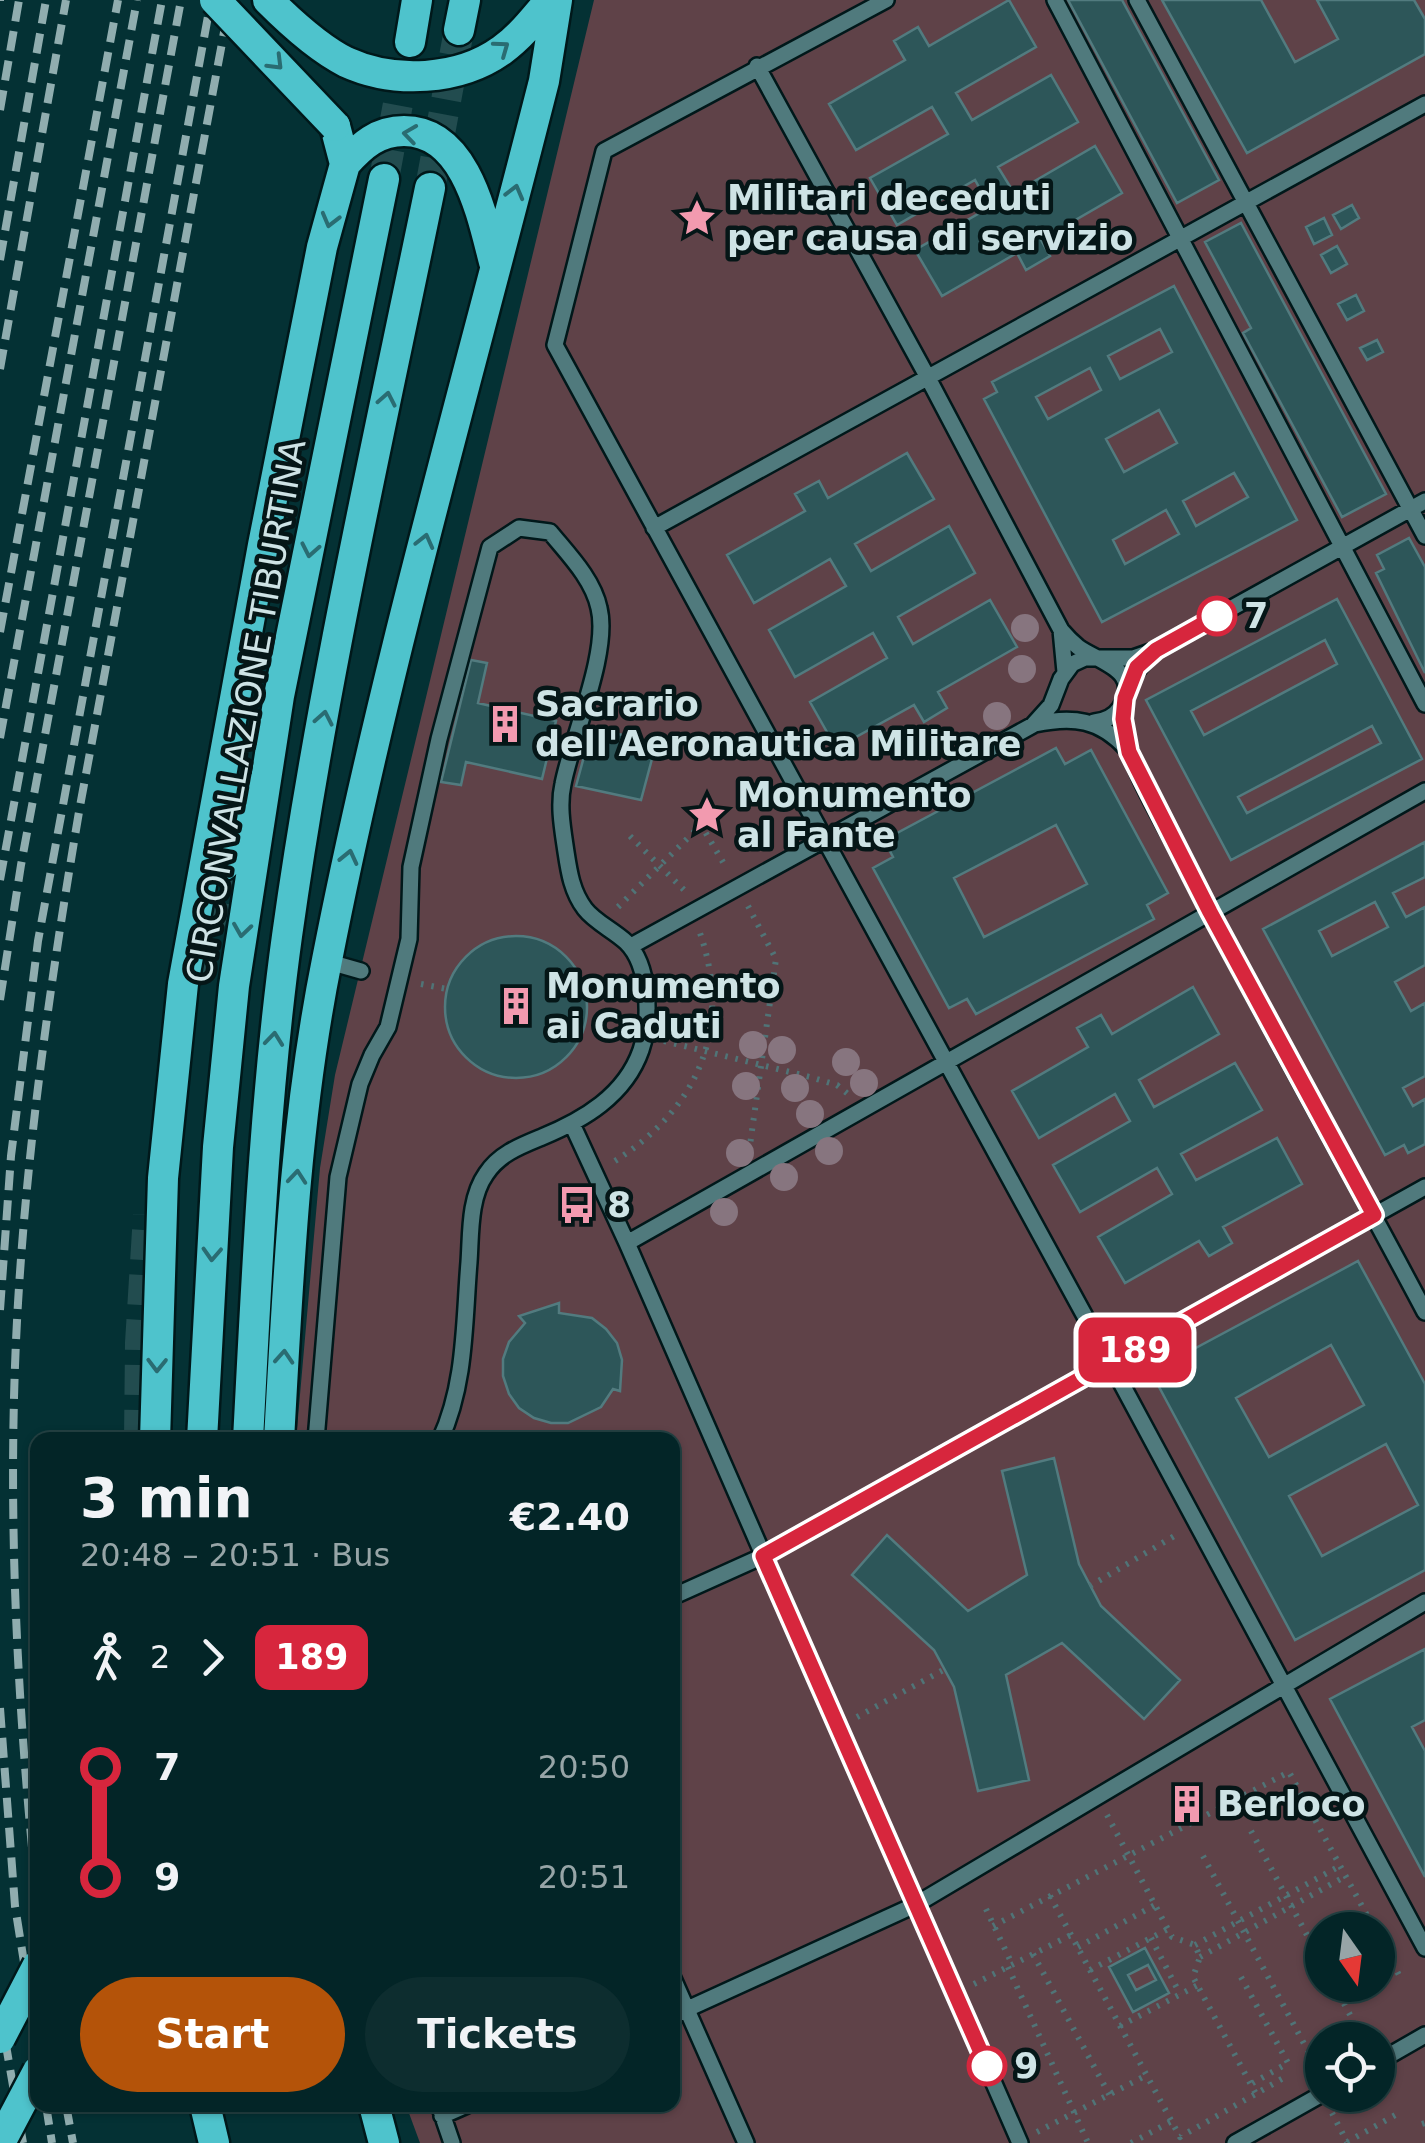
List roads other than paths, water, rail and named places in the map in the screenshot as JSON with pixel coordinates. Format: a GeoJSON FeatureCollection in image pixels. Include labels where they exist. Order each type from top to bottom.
{"type":"FeatureCollection","features":[{"type":"Feature","properties":{"kind":"highway"},"geometry":{"type":"LineString","coordinates":[[216,0],[335,126],[345,164]]}},
{"type":"Feature","properties":{"kind":"highway"},"geometry":{"type":"LineString","coordinates":[[268,0],[337,57],[376,72],[432,76],[481,62],[519,36],[553,0]]}},
{"type":"Feature","properties":{"kind":"highway"},"geometry":{"type":"LineString","coordinates":[[410,42],[418,0]]}},
{"type":"Feature","properties":{"kind":"highway"},"geometry":{"type":"LineString","coordinates":[[459,30],[465,0]]}},
{"type":"Feature","properties":{"kind":"highway"},"geometry":{"type":"LineString","coordinates":[[280,1432],[297,1168],[326,961],[395,662],[544,81],[553,0]]}},
{"type":"Feature","properties":{"kind":"highway"},"geometry":{"type":"LineString","coordinates":[[155,1432],[163,1178],[183,984],[263,546],[322,248],[345,164],[364,144],[392,132],[412,131],[440,144],[461,168],[473,193],[495,265]]}},
{"type":"Feature","properties":{"kind":"highway","name":"CIRCONVALLAZIONE TIBURTINA"},"geometry":{"type":"LineString","coordinates":[[202,1432],[226,1054],[242,932],[279,696],[384,179]]}},
{"type":"Feature","properties":{"kind":"highway"},"geometry":{"type":"LineString","coordinates":[[248,1432],[271,1071],[287,934],[325,712],[430,188]]}},
{"type":"Feature","properties":{"kind":"highway"},"geometry":{"type":"LineString","coordinates":[[224,865],[279,696]]}},
{"type":"Feature","properties":{"kind":"highway"},"geometry":{"type":"LineString","coordinates":[[0,2038],[30,1980]]}},
{"type":"Feature","properties":{"kind":"highway"},"geometry":{"type":"LineString","coordinates":[[0,2143],[30,2086]]}},
{"type":"Feature","properties":{"kind":"highway"},"geometry":{"type":"LineString","coordinates":[[207,2112],[214,2143]]}},
{"type":"Feature","properties":{"kind":"highway"},"geometry":{"type":"LineString","coordinates":[[376,2112],[384,2143]]}},
{"type":"Feature","properties":{"kind":"lane"},"geometry":{"type":"LineString","coordinates":[[886,0],[604,151],[555,345],[1425,1948]]}},
{"type":"Feature","properties":{"kind":"lane"},"geometry":{"type":"LineString","coordinates":[[1054,0],[1425,704]]}},
{"type":"Feature","properties":{"kind":"lane"},"geometry":{"type":"LineString","coordinates":[[1138,0],[1246,202],[1418,505],[1425,536]]}},
{"type":"Feature","properties":{"kind":"lane"},"geometry":{"type":"LineString","coordinates":[[757,66],[1061,630],[1077,646],[1114,665],[1122,674],[1123,719],[1129,752]]}},
{"type":"Feature","properties":{"kind":"lane"},"geometry":{"type":"LineString","coordinates":[[654,528],[1425,104]]}},
{"type":"Feature","properties":{"kind":"lane"},"geometry":{"type":"LineString","coordinates":[[1065,672],[1072,664],[1095,657],[1133,658],[1156,650],[1418,505]]}},
{"type":"Feature","properties":{"kind":"lane"},"geometry":{"type":"LineString","coordinates":[[317,1432],[338,1177],[360,1084],[388,1027],[409,939],[408,897],[415,848],[439,739],[490,547],[519,528],[550,532],[581,570],[599,606],[601,638],[562,788],[562,824],[572,884],[587,913],[630,946],[643,978],[644,1035],[634,1066],[603,1104],[572,1124],[496,1160],[482,1178],[473,1208],[459,1385],[444,1432]]}},
{"type":"Feature","properties":{"kind":"lane"},"geometry":{"type":"LineString","coordinates":[[630,946],[1033,725],[1051,706],[1065,672],[1061,630]]}},
{"type":"Feature","properties":{"kind":"lane"},"geometry":{"type":"LineString","coordinates":[[1033,725],[1112,717],[1125,698],[1137,667],[1156,650]]}},
{"type":"Feature","properties":{"kind":"lane"},"geometry":{"type":"LineString","coordinates":[[1060,688],[1064,706],[1117,739],[1129,752],[1210,912],[1425,1312]]}},
{"type":"Feature","properties":{"kind":"lane"},"geometry":{"type":"LineString","coordinates":[[627,1243],[1425,791]]}},
{"type":"Feature","properties":{"kind":"lane"},"geometry":{"type":"LineString","coordinates":[[326,961],[361,970]]}},
{"type":"Feature","properties":{"kind":"lane"},"geometry":{"type":"LineString","coordinates":[[572,1124],[1020,2141]]}},
{"type":"Feature","properties":{"kind":"lane"},"geometry":{"type":"LineString","coordinates":[[680,1593],[763,1556],[1425,1187]]}},
{"type":"Feature","properties":{"kind":"lane"},"geometry":{"type":"LineString","coordinates":[[680,2012],[916,1905],[1425,1602]]}},
{"type":"Feature","properties":{"kind":"lane"},"geometry":{"type":"LineString","coordinates":[[680,2014],[746,2143]]}},
{"type":"Feature","properties":{"kind":"lane"},"geometry":{"type":"LineString","coordinates":[[1395,2052],[1425,2035]]}},
{"type":"Feature","properties":{"kind":"lane"},"geometry":{"type":"LineString","coordinates":[[1235,2143],[1305,2104]]}},
{"type":"Feature","properties":{"kind":"lane"},"geometry":{"type":"LineString","coordinates":[[442,2112],[452,2143]]}},
{"type":"Feature","properties":{"kind":"tunnel"},"geometry":{"type":"LineString","coordinates":[[430,188],[459,30]]}},
{"type":"Feature","properties":{"kind":"tunnel"},"geometry":{"type":"LineString","coordinates":[[384,179],[408,50]]}},
{"type":"Feature","properties":{"kind":"tunnel"},"geometry":{"type":"LineString","coordinates":[[198,974],[224,865]]}},
{"type":"Feature","properties":{"kind":"tunnel"},"geometry":{"type":"LineString","coordinates":[[139,1432],[148,1215]]}},
{"type":"Feature","properties":{"kind":"railway"},"geometry":{"type":"LineString","coordinates":[[0,110],[19,0]]}},
{"type":"Feature","properties":{"kind":"railway"},"geometry":{"type":"LineString","coordinates":[[0,260],[46,0]]}},
{"type":"Feature","properties":{"kind":"railway"},"geometry":{"type":"LineString","coordinates":[[0,369],[66,0]]}},
{"type":"Feature","properties":{"kind":"railway"},"geometry":{"type":"LineString","coordinates":[[0,632],[118,0]]}},
{"type":"Feature","properties":{"kind":"railway"},"geometry":{"type":"LineString","coordinates":[[0,738],[137,0]]}},
{"type":"Feature","properties":{"kind":"railway"},"geometry":{"type":"LineString","coordinates":[[0,880],[162,0]]}},
{"type":"Feature","properties":{"kind":"railway"},"geometry":{"type":"LineString","coordinates":[[0,1000],[21,865],[181,0]]}},
{"type":"Feature","properties":{"kind":"railway"},"geometry":{"type":"LineString","coordinates":[[0,1310],[11,1156],[38,941],[211,0]]}},
{"type":"Feature","properties":{"kind":"railway"},"geometry":{"type":"LineString","coordinates":[[30,1822],[19,1682],[13,1454],[18,1303],[28,1178],[80,806],[230,0]]}},
{"type":"Feature","properties":{"kind":"railway"},"geometry":{"type":"LineString","coordinates":[[0,1708],[15,1906],[30,2000]]}},
{"type":"Feature","properties":{"kind":"railway"},"geometry":{"type":"LineString","coordinates":[[0,2011],[23,2143]]}},
{"type":"Feature","properties":{"kind":"railway"},"geometry":{"type":"LineString","coordinates":[[0,2108],[7,2143]]}},
{"type":"Feature","properties":{"kind":"railway"},"geometry":{"type":"LineString","coordinates":[[47,2112],[52,2143]]}},
{"type":"Feature","properties":{"kind":"railway"},"geometry":{"type":"LineString","coordinates":[[67,2112],[73,2143]]}},
{"type":"Feature","properties":{"kind":"place","name":"Militari deceduti per causa di servizio"},"geometry":{"type":"Point","coordinates":[697,218]}},
{"type":"Feature","properties":{"kind":"place","name":"7"},"geometry":{"type":"Point","coordinates":[1217,616]}},
{"type":"Feature","properties":{"kind":"place","name":"Sacrario dell'Aeronautica Militare"},"geometry":{"type":"Point","coordinates":[505,724]}},
{"type":"Feature","properties":{"kind":"place","name":"Monumento al Fante"},"geometry":{"type":"Point","coordinates":[707,815]}},
{"type":"Feature","properties":{"kind":"place","name":"Monumento ai Caduti"},"geometry":{"type":"Point","coordinates":[516,1006]}},
{"type":"Feature","properties":{"kind":"place","name":"8"},"geometry":{"type":"Point","coordinates":[577,1205]}},
{"type":"Feature","properties":{"kind":"place","name":"Berloco"},"geometry":{"type":"Point","coordinates":[1187,1804]}},
{"type":"Feature","properties":{"kind":"place","name":"9"},"geometry":{"type":"Point","coordinates":[987,2066]}}]}
